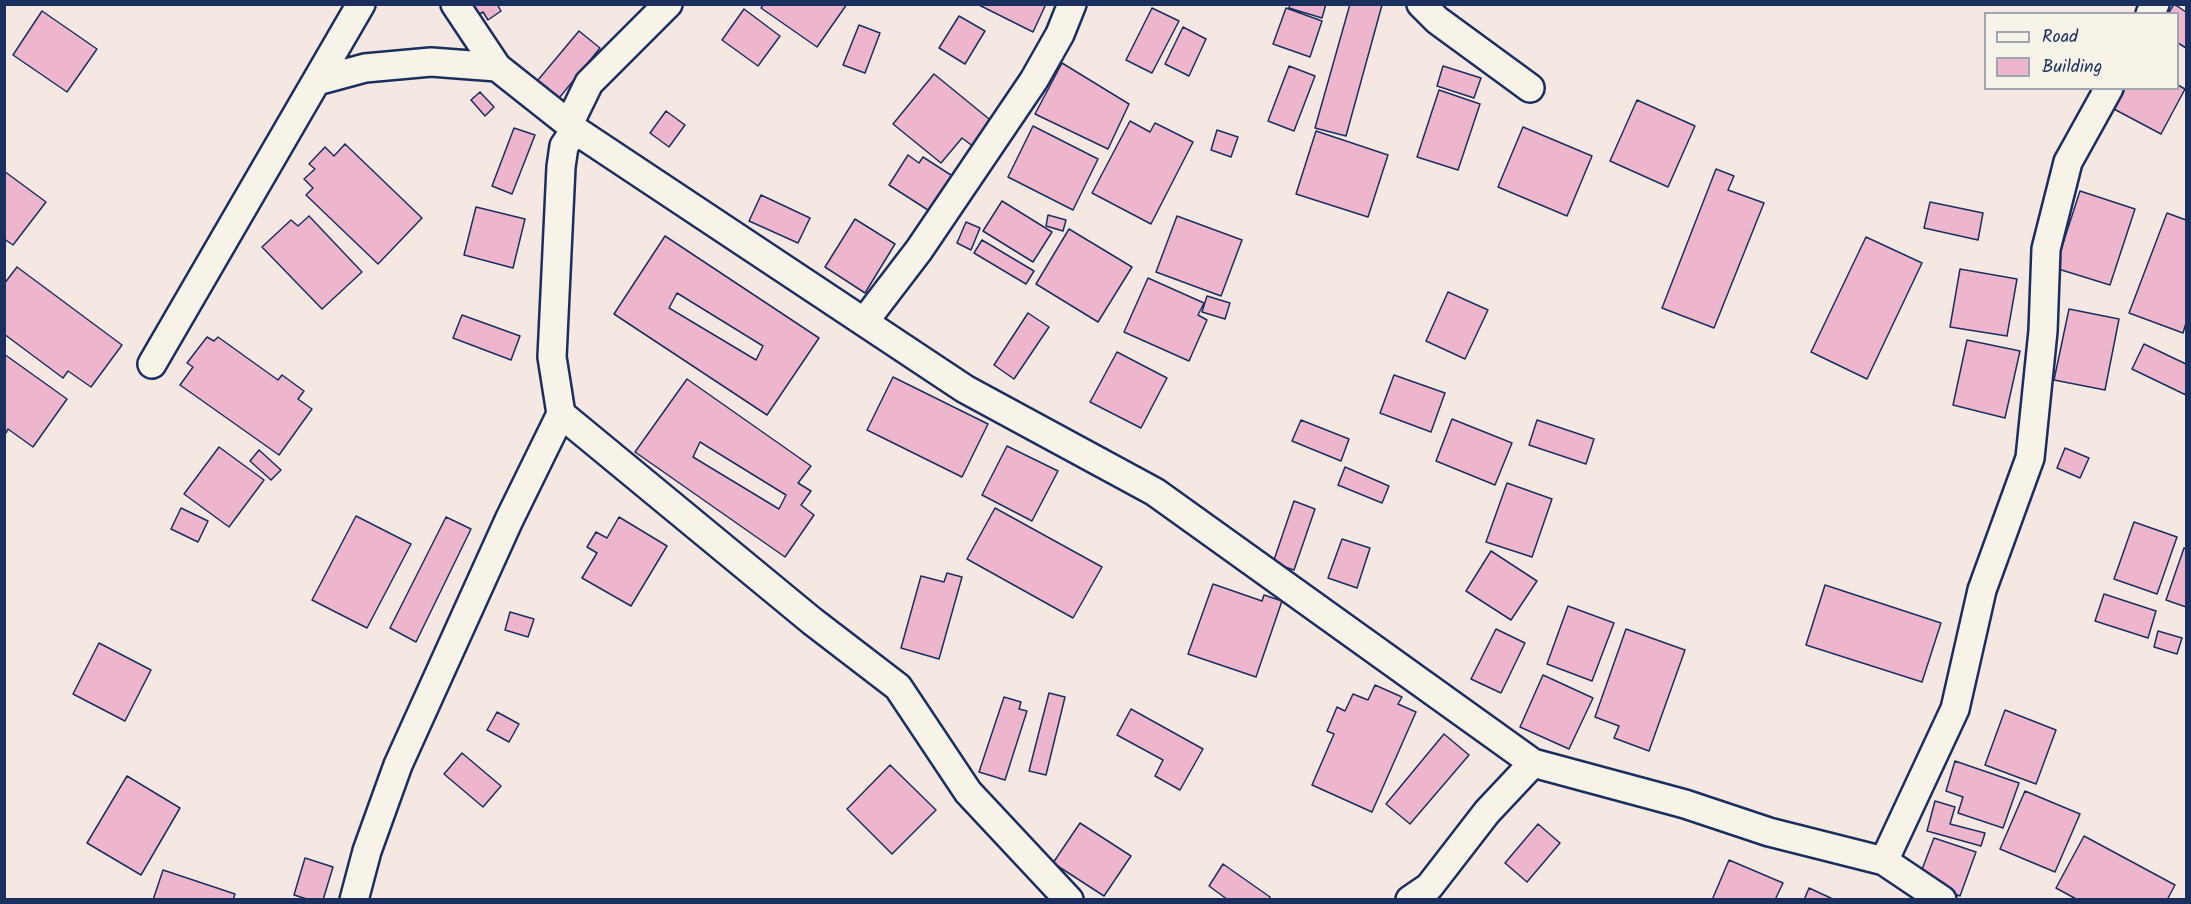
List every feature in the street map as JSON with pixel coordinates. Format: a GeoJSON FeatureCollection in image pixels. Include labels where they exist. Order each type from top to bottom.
{"type":"FeatureCollection","features":[{"type":"Feature","properties":{"kind":"street"},"geometry":{"type":"LineString","coordinates":[[152,364],[361,4]]}},
{"type":"Feature","properties":{"kind":"street"},"geometry":{"type":"LineString","coordinates":[[455,4],[497,67],[572,127],[965,389],[1155,492],[1533,763],[1685,804],[1769,832],[1884,861],[1942,900]]}},
{"type":"Feature","properties":{"kind":"street"},"geometry":{"type":"LineString","coordinates":[[360,897],[367,851],[398,765],[509,520],[561,414],[552,345],[564,146],[589,83],[668,4]]}},
{"type":"Feature","properties":{"kind":"street"},"geometry":{"type":"LineString","coordinates":[[864,322],[919,250],[1034,80],[1060,34],[1072,4]]}},
{"type":"Feature","properties":{"kind":"street"},"geometry":{"type":"LineString","coordinates":[[1421,4],[1437,20],[1530,88]]}},
{"type":"Feature","properties":{"kind":"street"},"geometry":{"type":"LineString","coordinates":[[316,81],[365,68],[431,62],[497,67]]}},
{"type":"Feature","properties":{"kind":"street"},"geometry":{"type":"LineString","coordinates":[[1884,861],[1955,709],[1982,590],[2030,458],[2043,331],[2046,249],[2068,162],[2108,90]]}},
{"type":"Feature","properties":{"kind":"street"},"geometry":{"type":"LineString","coordinates":[[561,414],[812,621],[898,687],[968,792],[1069,900]]}},
{"type":"Feature","properties":{"kind":"street"},"geometry":{"type":"LineString","coordinates":[[1410,900],[1429,887],[1487,813],[1533,763]]}},
{"type":"Feature","properties":{"kind":"building"},"geometry":{"type":"Polygon","coordinates":[[[463,4],[497,4],[501,11],[488,20],[483,12],[472,19],[463,4]]]}},
{"type":"Feature","properties":{"kind":"building"},"geometry":{"type":"Polygon","coordinates":[[[764,4],[847,4],[817,47],[761,8],[764,4]]]}},
{"type":"Feature","properties":{"kind":"building"},"geometry":{"type":"Polygon","coordinates":[[[977,4],[1046,4],[1033,32],[977,4]]]}},
{"type":"Feature","properties":{"kind":"building"},"geometry":{"type":"Polygon","coordinates":[[[1290,4],[1326,4],[1322,18],[1289,8],[1290,4]]]}},
{"type":"Feature","properties":{"kind":"building"},"geometry":{"type":"Polygon","coordinates":[[[1350,4],[1382,5],[1346,136],[1315,128],[1350,4]]]}},
{"type":"Feature","properties":{"kind":"building"},"geometry":{"type":"Polygon","coordinates":[[[2174,4],[2186,12],[2186,48],[2179,44],[2179,12],[2169,12],[2174,4]]]}},
{"type":"Feature","properties":{"kind":"building"},"geometry":{"type":"Polygon","coordinates":[[[1152,8],[1179,21],[1152,73],[1126,60],[1152,8]]]}},
{"type":"Feature","properties":{"kind":"building"},"geometry":{"type":"Polygon","coordinates":[[[1286,8],[1322,21],[1310,57],[1273,44],[1286,8]]]}},
{"type":"Feature","properties":{"kind":"building"},"geometry":{"type":"Polygon","coordinates":[[[744,9],[780,36],[758,66],[722,40],[744,9]]]}},
{"type":"Feature","properties":{"kind":"building"},"geometry":{"type":"Polygon","coordinates":[[[42,11],[97,49],[67,92],[13,55],[42,11]]]}},
{"type":"Feature","properties":{"kind":"building"},"geometry":{"type":"Polygon","coordinates":[[[959,16],[985,31],[965,64],[939,48],[959,16]]]}},
{"type":"Feature","properties":{"kind":"building"},"geometry":{"type":"Polygon","coordinates":[[[859,25],[880,33],[865,73],[843,65],[859,25]]]}},
{"type":"Feature","properties":{"kind":"building"},"geometry":{"type":"Polygon","coordinates":[[[1183,27],[1206,39],[1189,76],[1165,64],[1183,27]]]}},
{"type":"Feature","properties":{"kind":"building"},"geometry":{"type":"Polygon","coordinates":[[[579,31],[600,48],[555,103],[533,86],[579,31]]]}},
{"type":"Feature","properties":{"kind":"building"},"geometry":{"type":"Polygon","coordinates":[[[1062,63],[1129,104],[1108,149],[1035,114],[1062,63]]]}},
{"type":"Feature","properties":{"kind":"building"},"geometry":{"type":"Polygon","coordinates":[[[1289,66],[1315,76],[1294,131],[1268,121],[1289,66]]]}},
{"type":"Feature","properties":{"kind":"building"},"geometry":{"type":"Polygon","coordinates":[[[1443,66],[1481,78],[1474,98],[1437,86],[1443,66]]]}},
{"type":"Feature","properties":{"kind":"building"},"geometry":{"type":"Polygon","coordinates":[[[934,74],[994,123],[974,147],[962,138],[941,163],[893,124],[934,74]]]}},
{"type":"Feature","properties":{"kind":"building"},"geometry":{"type":"Polygon","coordinates":[[[2179,86],[2185,89],[2161,134],[2112,108],[2121,90],[2179,90],[2179,86]]]}},
{"type":"Feature","properties":{"kind":"building"},"geometry":{"type":"Polygon","coordinates":[[[1439,90],[1480,104],[1458,170],[1417,157],[1439,90]]]}},
{"type":"Feature","properties":{"kind":"building"},"geometry":{"type":"Polygon","coordinates":[[[480,92],[494,107],[485,116],[471,100],[480,92]]]}},
{"type":"Feature","properties":{"kind":"building"},"geometry":{"type":"Polygon","coordinates":[[[1637,100],[1695,126],[1668,187],[1610,161],[1637,100]]]}},
{"type":"Feature","properties":{"kind":"building"},"geometry":{"type":"Polygon","coordinates":[[[666,111],[685,125],[669,147],[650,133],[666,111]]]}},
{"type":"Feature","properties":{"kind":"building"},"geometry":{"type":"Polygon","coordinates":[[[1130,121],[1150,132],[1155,123],[1193,142],[1151,224],[1092,193],[1130,121]]]}},
{"type":"Feature","properties":{"kind":"building"},"geometry":{"type":"Polygon","coordinates":[[[1033,126],[1098,159],[1073,210],[1008,177],[1033,126]]]}},
{"type":"Feature","properties":{"kind":"building"},"geometry":{"type":"Polygon","coordinates":[[[1523,127],[1592,156],[1567,216],[1498,187],[1523,127]]]}},
{"type":"Feature","properties":{"kind":"building"},"geometry":{"type":"Polygon","coordinates":[[[514,128],[535,135],[512,194],[492,186],[514,128]]]}},
{"type":"Feature","properties":{"kind":"building"},"geometry":{"type":"Polygon","coordinates":[[[1217,130],[1238,137],[1231,157],[1211,150],[1217,130]]]}},
{"type":"Feature","properties":{"kind":"building"},"geometry":{"type":"Polygon","coordinates":[[[1316,131],[1388,155],[1368,217],[1296,194],[1316,131]]]}},
{"type":"Feature","properties":{"kind":"building"},"geometry":{"type":"Polygon","coordinates":[[[345,144],[422,218],[378,264],[306,195],[313,188],[304,179],[315,169],[309,164],[325,147],[334,156],[345,144]]]}},
{"type":"Feature","properties":{"kind":"building"},"geometry":{"type":"Polygon","coordinates":[[[908,155],[919,163],[923,157],[954,177],[931,212],[889,185],[908,155]]]}},
{"type":"Feature","properties":{"kind":"building"},"geometry":{"type":"Polygon","coordinates":[[[1716,169],[1734,176],[1728,190],[1764,203],[1714,328],[1662,308],[1716,169]]]}},
{"type":"Feature","properties":{"kind":"building"},"geometry":{"type":"Polygon","coordinates":[[[4,171],[46,202],[13,245],[4,239],[4,171]]]}},
{"type":"Feature","properties":{"kind":"building"},"geometry":{"type":"Polygon","coordinates":[[[2080,191],[2135,209],[2110,285],[2055,268],[2080,191]]]}},
{"type":"Feature","properties":{"kind":"building"},"geometry":{"type":"Polygon","coordinates":[[[761,195],[810,218],[798,243],[749,221],[761,195]]]}},
{"type":"Feature","properties":{"kind":"building"},"geometry":{"type":"Polygon","coordinates":[[[1002,201],[1052,232],[1033,262],[983,231],[1002,201]]]}},
{"type":"Feature","properties":{"kind":"building"},"geometry":{"type":"Polygon","coordinates":[[[1930,202],[1983,213],[1978,240],[1924,228],[1930,202]]]}},
{"type":"Feature","properties":{"kind":"building"},"geometry":{"type":"Polygon","coordinates":[[[476,207],[525,219],[513,268],[464,255],[476,207]]]}},
{"type":"Feature","properties":{"kind":"building"},"geometry":{"type":"Polygon","coordinates":[[[2167,213],[2186,220],[2186,323],[2183,333],[2129,313],[2167,213]]]}},
{"type":"Feature","properties":{"kind":"building"},"geometry":{"type":"Polygon","coordinates":[[[1048,215],[1066,220],[1063,231],[1046,226],[1048,215]]]}},
{"type":"Feature","properties":{"kind":"building"},"geometry":{"type":"Polygon","coordinates":[[[309,216],[362,272],[322,309],[262,247],[291,220],[298,226],[309,216]]]}},
{"type":"Feature","properties":{"kind":"building"},"geometry":{"type":"Polygon","coordinates":[[[1177,216],[1242,240],[1221,296],[1156,272],[1177,216]]]}},
{"type":"Feature","properties":{"kind":"building"},"geometry":{"type":"Polygon","coordinates":[[[855,219],[895,244],[865,293],[825,267],[855,219]]]}},
{"type":"Feature","properties":{"kind":"building"},"geometry":{"type":"Polygon","coordinates":[[[966,222],[980,228],[971,250],[957,243],[966,222]]]}},
{"type":"Feature","properties":{"kind":"building"},"geometry":{"type":"Polygon","coordinates":[[[1069,229],[1132,267],[1098,322],[1036,284],[1069,229]]]}},
{"type":"Feature","properties":{"kind":"building"},"geometry":{"type":"Polygon","coordinates":[[[665,236],[819,338],[767,415],[614,314],[665,236]],[[677,293],[669,308],[756,360],[763,346],[677,293]]]}},
{"type":"Feature","properties":{"kind":"building"},"geometry":{"type":"Polygon","coordinates":[[[1866,237],[1922,263],[1867,379],[1811,352],[1866,237]]]}},
{"type":"Feature","properties":{"kind":"building"},"geometry":{"type":"Polygon","coordinates":[[[982,240],[1034,271],[1026,284],[974,253],[982,240]]]}},
{"type":"Feature","properties":{"kind":"building"},"geometry":{"type":"Polygon","coordinates":[[[17,267],[122,345],[91,387],[68,371],[63,378],[4,334],[4,284],[17,267]]]}},
{"type":"Feature","properties":{"kind":"building"},"geometry":{"type":"Polygon","coordinates":[[[1960,269],[2017,279],[2007,336],[1950,327],[1960,269]]]}},
{"type":"Feature","properties":{"kind":"building"},"geometry":{"type":"Polygon","coordinates":[[[1148,278],[1204,303],[1198,315],[1207,320],[1189,361],[1124,332],[1148,278]]]}},
{"type":"Feature","properties":{"kind":"building"},"geometry":{"type":"Polygon","coordinates":[[[1448,292],[1488,310],[1465,359],[1426,341],[1448,292]]]}},
{"type":"Feature","properties":{"kind":"building"},"geometry":{"type":"Polygon","coordinates":[[[1207,296],[1230,303],[1225,319],[1202,312],[1207,296]]]}},
{"type":"Feature","properties":{"kind":"building"},"geometry":{"type":"Polygon","coordinates":[[[2069,309],[2119,319],[2105,390],[2054,380],[2069,309]]]}},
{"type":"Feature","properties":{"kind":"building"},"geometry":{"type":"Polygon","coordinates":[[[1028,313],[1049,327],[1014,379],[994,365],[1028,313]]]}},
{"type":"Feature","properties":{"kind":"building"},"geometry":{"type":"Polygon","coordinates":[[[462,315],[520,336],[511,360],[453,338],[462,315]]]}},
{"type":"Feature","properties":{"kind":"building"},"geometry":{"type":"Polygon","coordinates":[[[207,337],[214,341],[218,337],[278,380],[282,375],[304,391],[298,399],[312,409],[279,455],[180,385],[193,367],[187,363],[207,337]]]}},
{"type":"Feature","properties":{"kind":"building"},"geometry":{"type":"Polygon","coordinates":[[[1967,340],[2020,351],[2005,418],[1953,405],[1967,340]]]}},
{"type":"Feature","properties":{"kind":"building"},"geometry":{"type":"Polygon","coordinates":[[[2144,344],[2186,364],[2186,395],[2132,369],[2144,344]]]}},
{"type":"Feature","properties":{"kind":"building"},"geometry":{"type":"Polygon","coordinates":[[[1117,352],[1167,378],[1141,428],[1090,402],[1117,352]]]}},
{"type":"Feature","properties":{"kind":"building"},"geometry":{"type":"Polygon","coordinates":[[[4,354],[67,399],[33,447],[8,429],[6,433],[4,432],[4,354]]]}},
{"type":"Feature","properties":{"kind":"building"},"geometry":{"type":"Polygon","coordinates":[[[1394,375],[1445,393],[1431,432],[1380,413],[1394,375]]]}},
{"type":"Feature","properties":{"kind":"building"},"geometry":{"type":"Polygon","coordinates":[[[893,377],[988,424],[962,477],[867,430],[893,377]]]}},
{"type":"Feature","properties":{"kind":"building"},"geometry":{"type":"Polygon","coordinates":[[[687,379],[811,466],[798,483],[811,491],[801,505],[814,515],[785,557],[635,452],[687,379]],[[700,442],[693,457],[779,509],[786,495],[700,442]]]}},
{"type":"Feature","properties":{"kind":"building"},"geometry":{"type":"Polygon","coordinates":[[[1452,419],[1512,443],[1495,485],[1436,461],[1452,419]]]}},
{"type":"Feature","properties":{"kind":"building"},"geometry":{"type":"Polygon","coordinates":[[[1301,420],[1349,439],[1341,461],[1292,441],[1301,420]]]}},
{"type":"Feature","properties":{"kind":"building"},"geometry":{"type":"Polygon","coordinates":[[[1537,420],[1594,439],[1586,464],[1529,445],[1537,420]]]}},
{"type":"Feature","properties":{"kind":"building"},"geometry":{"type":"Polygon","coordinates":[[[1007,446],[1058,471],[1032,521],[982,495],[1007,446]]]}},
{"type":"Feature","properties":{"kind":"building"},"geometry":{"type":"Polygon","coordinates":[[[219,447],[264,480],[229,527],[184,494],[219,447]]]}},
{"type":"Feature","properties":{"kind":"building"},"geometry":{"type":"Polygon","coordinates":[[[2065,448],[2089,458],[2080,478],[2057,468],[2065,448]]]}},
{"type":"Feature","properties":{"kind":"building"},"geometry":{"type":"Polygon","coordinates":[[[259,450],[281,470],[271,480],[250,461],[259,450]]]}},
{"type":"Feature","properties":{"kind":"building"},"geometry":{"type":"Polygon","coordinates":[[[1345,467],[1389,486],[1382,503],[1338,485],[1345,467]]]}},
{"type":"Feature","properties":{"kind":"building"},"geometry":{"type":"Polygon","coordinates":[[[1507,483],[1552,499],[1532,557],[1486,542],[1507,483]]]}},
{"type":"Feature","properties":{"kind":"building"},"geometry":{"type":"Polygon","coordinates":[[[1294,501],[1315,509],[1294,570],[1273,563],[1294,501]]]}},
{"type":"Feature","properties":{"kind":"building"},"geometry":{"type":"Polygon","coordinates":[[[181,508],[208,521],[198,542],[171,529],[181,508]]]}},
{"type":"Feature","properties":{"kind":"building"},"geometry":{"type":"Polygon","coordinates":[[[995,508],[1102,567],[1073,618],[967,559],[995,508]]]}},
{"type":"Feature","properties":{"kind":"building"},"geometry":{"type":"Polygon","coordinates":[[[356,516],[411,544],[367,628],[312,600],[356,516]]]}},
{"type":"Feature","properties":{"kind":"building"},"geometry":{"type":"Polygon","coordinates":[[[446,517],[471,529],[416,642],[390,628],[446,517]]]}},
{"type":"Feature","properties":{"kind":"building"},"geometry":{"type":"Polygon","coordinates":[[[619,517],[667,546],[631,606],[582,578],[597,553],[587,547],[596,532],[607,538],[619,517]]]}},
{"type":"Feature","properties":{"kind":"building"},"geometry":{"type":"Polygon","coordinates":[[[2134,522],[2177,537],[2157,594],[2114,579],[2134,522]]]}},
{"type":"Feature","properties":{"kind":"building"},"geometry":{"type":"Polygon","coordinates":[[[1342,539],[1370,548],[1357,588],[1328,578],[1342,539]]]}},
{"type":"Feature","properties":{"kind":"building"},"geometry":{"type":"Polygon","coordinates":[[[2184,548],[2186,549],[2186,607],[2166,600],[2184,548]]]}},
{"type":"Feature","properties":{"kind":"building"},"geometry":{"type":"Polygon","coordinates":[[[1491,551],[1537,581],[1511,620],[1466,591],[1491,551]]]}},
{"type":"Feature","properties":{"kind":"building"},"geometry":{"type":"Polygon","coordinates":[[[947,573],[962,577],[939,659],[901,648],[921,576],[944,582],[947,573]]]}},
{"type":"Feature","properties":{"kind":"building"},"geometry":{"type":"Polygon","coordinates":[[[1213,584],[1262,601],[1264,595],[1282,601],[1256,677],[1188,654],[1213,584]]]}},
{"type":"Feature","properties":{"kind":"building"},"geometry":{"type":"Polygon","coordinates":[[[1825,585],[1941,623],[1922,682],[1806,645],[1825,585]]]}},
{"type":"Feature","properties":{"kind":"building"},"geometry":{"type":"Polygon","coordinates":[[[2104,594],[2156,611],[2148,638],[2095,621],[2104,594]]]}},
{"type":"Feature","properties":{"kind":"building"},"geometry":{"type":"Polygon","coordinates":[[[1568,606],[1614,623],[1592,681],[1547,664],[1568,606]]]}},
{"type":"Feature","properties":{"kind":"building"},"geometry":{"type":"Polygon","coordinates":[[[510,612],[534,619],[528,637],[505,630],[510,612]]]}},
{"type":"Feature","properties":{"kind":"building"},"geometry":{"type":"Polygon","coordinates":[[[1496,629],[1525,643],[1501,693],[1471,679],[1496,629]]]}},
{"type":"Feature","properties":{"kind":"building"},"geometry":{"type":"Polygon","coordinates":[[[1626,629],[1685,650],[1649,751],[1614,738],[1619,726],[1595,717],[1626,629]]]}},
{"type":"Feature","properties":{"kind":"building"},"geometry":{"type":"Polygon","coordinates":[[[2158,631],[2182,638],[2177,654],[2154,647],[2158,631]]]}},
{"type":"Feature","properties":{"kind":"building"},"geometry":{"type":"Polygon","coordinates":[[[99,643],[151,670],[125,721],[73,694],[99,643]]]}},
{"type":"Feature","properties":{"kind":"building"},"geometry":{"type":"Polygon","coordinates":[[[1543,675],[1593,698],[1569,749],[1520,727],[1543,675]]]}},
{"type":"Feature","properties":{"kind":"building"},"geometry":{"type":"Polygon","coordinates":[[[1375,685],[1402,697],[1398,704],[1416,712],[1372,812],[1312,785],[1334,734],[1327,731],[1337,707],[1345,711],[1353,694],[1368,700],[1375,685]]]}},
{"type":"Feature","properties":{"kind":"building"},"geometry":{"type":"Polygon","coordinates":[[[1049,693],[1065,697],[1046,775],[1029,771],[1049,693]]]}},
{"type":"Feature","properties":{"kind":"building"},"geometry":{"type":"Polygon","coordinates":[[[1004,697],[1021,702],[1019,709],[1027,711],[1005,780],[979,772],[1004,697]]]}},
{"type":"Feature","properties":{"kind":"building"},"geometry":{"type":"Polygon","coordinates":[[[1131,709],[1203,749],[1180,790],[1155,776],[1163,760],[1117,735],[1131,709]]]}},
{"type":"Feature","properties":{"kind":"building"},"geometry":{"type":"Polygon","coordinates":[[[2005,710],[2056,730],[2036,784],[1985,765],[2005,710]]]}},
{"type":"Feature","properties":{"kind":"building"},"geometry":{"type":"Polygon","coordinates":[[[497,712],[519,724],[509,742],[487,730],[497,712]]]}},
{"type":"Feature","properties":{"kind":"building"},"geometry":{"type":"Polygon","coordinates":[[[1444,734],[1469,755],[1410,824],[1386,804],[1444,734]]]}},
{"type":"Feature","properties":{"kind":"building"},"geometry":{"type":"Polygon","coordinates":[[[462,753],[501,786],[483,807],[444,774],[462,753]]]}},
{"type":"Feature","properties":{"kind":"building"},"geometry":{"type":"Polygon","coordinates":[[[1955,761],[2019,783],[2003,828],[1958,813],[1963,797],[1946,791],[1955,761]]]}},
{"type":"Feature","properties":{"kind":"building"},"geometry":{"type":"Polygon","coordinates":[[[890,765],[936,810],[892,854],[847,809],[890,765]]]}},
{"type":"Feature","properties":{"kind":"building"},"geometry":{"type":"Polygon","coordinates":[[[127,776],[180,808],[141,875],[87,843],[127,776]]]}},
{"type":"Feature","properties":{"kind":"building"},"geometry":{"type":"Polygon","coordinates":[[[2025,791],[2080,814],[2055,872],[2000,849],[2025,791]]]}},
{"type":"Feature","properties":{"kind":"building"},"geometry":{"type":"Polygon","coordinates":[[[1935,801],[1955,807],[1950,824],[1985,833],[1981,846],[1927,831],[1935,801]]]}},
{"type":"Feature","properties":{"kind":"building"},"geometry":{"type":"Polygon","coordinates":[[[1080,823],[1131,856],[1104,896],[1053,863],[1080,823]]]}},
{"type":"Feature","properties":{"kind":"building"},"geometry":{"type":"Polygon","coordinates":[[[1538,824],[1560,843],[1527,882],[1505,863],[1538,824]]]}},
{"type":"Feature","properties":{"kind":"building"},"geometry":{"type":"Polygon","coordinates":[[[2084,836],[2175,885],[2167,900],[2078,900],[2056,888],[2084,836]]]}},
{"type":"Feature","properties":{"kind":"building"},"geometry":{"type":"Polygon","coordinates":[[[1934,838],[1976,852],[1960,896],[1918,880],[1934,838]]]}},
{"type":"Feature","properties":{"kind":"building"},"geometry":{"type":"Polygon","coordinates":[[[305,858],[333,867],[323,900],[310,900],[294,895],[305,858]]]}},
{"type":"Feature","properties":{"kind":"building"},"geometry":{"type":"Polygon","coordinates":[[[1729,860],[1783,883],[1775,900],[1712,900],[1729,860]]]}},
{"type":"Feature","properties":{"kind":"building"},"geometry":{"type":"Polygon","coordinates":[[[1223,864],[1270,897],[1269,900],[1228,900],[1209,886],[1223,864]]]}},
{"type":"Feature","properties":{"kind":"building"},"geometry":{"type":"Polygon","coordinates":[[[163,870],[235,894],[233,900],[153,900],[163,870]]]}},
{"type":"Feature","properties":{"kind":"building"},"geometry":{"type":"Polygon","coordinates":[[[1809,888],[1835,900],[1804,900],[1809,888]]]}}]}
